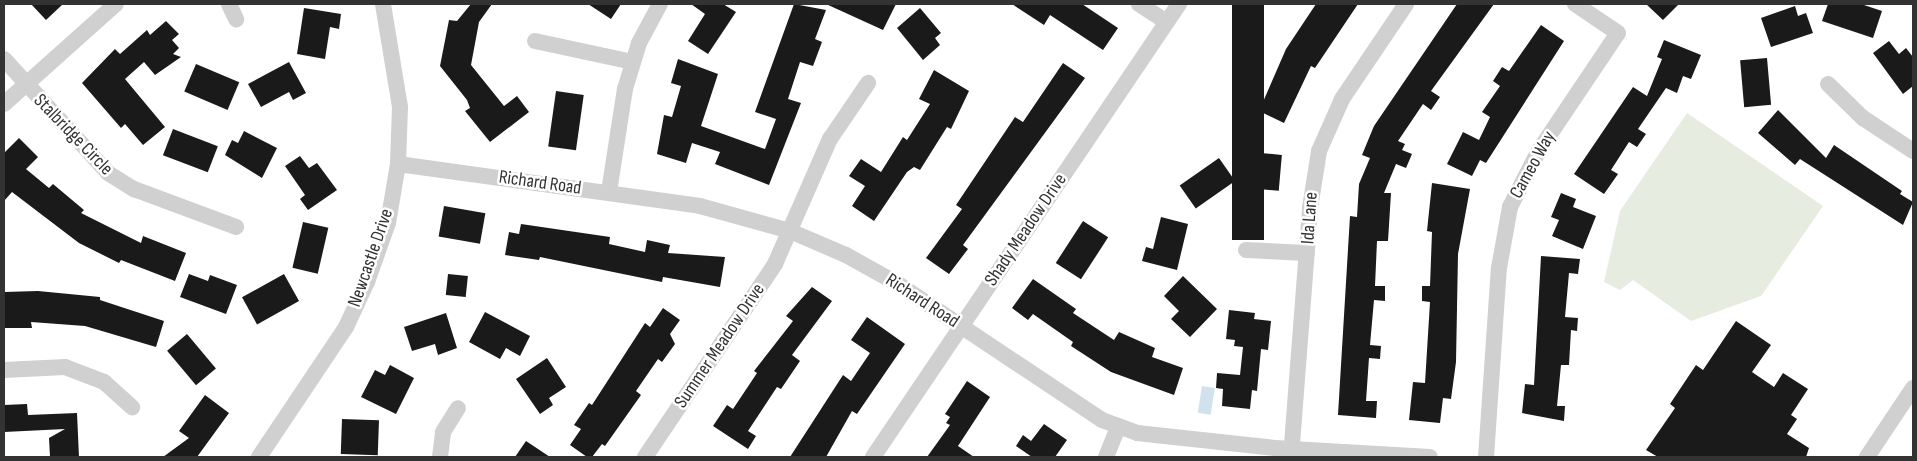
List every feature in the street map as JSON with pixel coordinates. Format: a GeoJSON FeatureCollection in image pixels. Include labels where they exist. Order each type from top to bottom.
{"type":"FeatureCollection","features":[{"type":"Feature","properties":{"kind":"street"},"geometry":{"type":"LineString","coordinates":[[4,104],[24,84],[116,4]]}},
{"type":"Feature","properties":{"kind":"street","name":"Newcastle Drive"},"geometry":{"type":"LineString","coordinates":[[259,457],[346,327],[363,291],[388,223],[398,164],[400,107],[384,4]]}},
{"type":"Feature","properties":{"kind":"street"},"geometry":{"type":"LineString","coordinates":[[609,192],[633,62],[660,4]]}},
{"type":"Feature","properties":{"kind":"street"},"geometry":{"type":"LineString","coordinates":[[1139,4],[1167,22]]}},
{"type":"Feature","properties":{"kind":"street","name":"Shady Meadow Drive"},"geometry":{"type":"LineString","coordinates":[[873,457],[1179,4]]}},
{"type":"Feature","properties":{"kind":"street","name":"Ida Lane"},"geometry":{"type":"LineString","coordinates":[[1292,453],[1313,180],[1329,124],[1406,4]]}},
{"type":"Feature","properties":{"kind":"street","name":"Cameo Way"},"geometry":{"type":"LineString","coordinates":[[1486,457],[1499,268],[1510,207],[1538,152],[1618,32],[1575,4]]}},
{"type":"Feature","properties":{"kind":"street"},"geometry":{"type":"LineString","coordinates":[[535,41],[633,62]]}},
{"type":"Feature","properties":{"kind":"street","name":"Stalbridge Circle"},"geometry":{"type":"LineString","coordinates":[[4,59],[24,84],[95,162],[120,182],[236,226]]}},
{"type":"Feature","properties":{"kind":"street","name":"Summer Meadow Drive"},"geometry":{"type":"LineString","coordinates":[[645,457],[775,264],[830,139],[868,83]]}},
{"type":"Feature","properties":{"kind":"street"},"geometry":{"type":"LineString","coordinates":[[1828,84],[1863,118],[1913,151]]}},
{"type":"Feature","properties":{"kind":"street","name":"Richard Road"},"geometry":{"type":"LineString","coordinates":[[398,164],[700,206],[790,231],[854,260],[961,326],[1082,408],[1118,427],[1156,437],[1292,453],[1430,457]]}},
{"type":"Feature","properties":{"kind":"street"},"geometry":{"type":"LineString","coordinates":[[1246,250],[1307,253]]}},
{"type":"Feature","properties":{"kind":"street"},"geometry":{"type":"LineString","coordinates":[[4,370],[64,367],[104,382],[132,407]]}},
{"type":"Feature","properties":{"kind":"street"},"geometry":{"type":"LineString","coordinates":[[1867,457],[1913,388]]}},
{"type":"Feature","properties":{"kind":"street"},"geometry":{"type":"LineString","coordinates":[[440,457],[443,432],[458,408]]}},
{"type":"Feature","properties":{"kind":"street"},"geometry":{"type":"LineString","coordinates":[[1106,457],[1118,427]]}},
{"type":"Feature","properties":{"kind":"shaded area"},"geometry":{"type":"Polygon","coordinates":[[[1687,113],[1823,206],[1761,296],[1691,321],[1633,280],[1620,290],[1604,282],[1620,211],[1687,113]]]}},
{"type":"Feature","properties":{"kind":"water"},"geometry":{"type":"Polygon","coordinates":[[[1202,386],[1215,388],[1211,415],[1198,413],[1202,386]]]}},
{"type":"Feature","properties":{"kind":"building"},"geometry":{"type":"Polygon","coordinates":[[[31,4],[63,4],[46,20],[31,4]]]}},
{"type":"Feature","properties":{"kind":"building"},"geometry":{"type":"Polygon","coordinates":[[[471,4],[492,4],[479,22],[471,65],[504,106],[517,96],[529,112],[490,142],[465,111],[470,108],[467,100],[440,66],[449,20],[457,21],[471,4]]]}},
{"type":"Feature","properties":{"kind":"building"},"geometry":{"type":"Polygon","coordinates":[[[588,4],[621,4],[611,19],[588,4]]]}},
{"type":"Feature","properties":{"kind":"building"},"geometry":{"type":"Polygon","coordinates":[[[691,4],[723,4],[736,12],[708,54],[688,41],[705,14],[691,4]]]}},
{"type":"Feature","properties":{"kind":"building"},"geometry":{"type":"Polygon","coordinates":[[[794,4],[826,10],[815,39],[822,42],[813,66],[800,62],[788,99],[801,103],[769,185],[715,164],[720,152],[692,143],[686,163],[657,154],[664,115],[672,117],[681,86],[671,83],[678,59],[718,74],[701,126],[765,149],[776,119],[755,112],[794,4]]]}},
{"type":"Feature","properties":{"kind":"building"},"geometry":{"type":"Polygon","coordinates":[[[826,4],[896,4],[883,30],[826,4]]]}},
{"type":"Feature","properties":{"kind":"building"},"geometry":{"type":"Polygon","coordinates":[[[1012,4],[1082,4],[1118,28],[1103,50],[1050,15],[1044,25],[1012,4]]]}},
{"type":"Feature","properties":{"kind":"building"},"geometry":{"type":"Polygon","coordinates":[[[1232,4],[1264,4],[1264,240],[1232,240],[1232,4]]]}},
{"type":"Feature","properties":{"kind":"building"},"geometry":{"type":"Polygon","coordinates":[[[1316,4],[1358,4],[1315,68],[1311,66],[1284,123],[1259,111],[1286,49],[1316,4]]]}},
{"type":"Feature","properties":{"kind":"building"},"geometry":{"type":"Polygon","coordinates":[[[1457,4],[1494,4],[1431,91],[1440,97],[1431,110],[1423,104],[1398,141],[1405,144],[1402,150],[1412,154],[1406,168],[1396,164],[1384,193],[1391,193],[1388,241],[1377,241],[1375,286],[1385,286],[1385,301],[1374,300],[1370,345],[1381,346],[1380,359],[1369,358],[1366,401],[1377,401],[1376,418],[1338,415],[1350,216],[1357,217],[1359,184],[1370,158],[1362,155],[1374,126],[1457,4]]]}},
{"type":"Feature","properties":{"kind":"building"},"geometry":{"type":"Polygon","coordinates":[[[1646,4],[1679,4],[1663,20],[1646,4]]]}},
{"type":"Feature","properties":{"kind":"building"},"geometry":{"type":"Polygon","coordinates":[[[1828,4],[1861,4],[1882,11],[1873,38],[1822,21],[1828,4]]]}},
{"type":"Feature","properties":{"kind":"building"},"geometry":{"type":"Polygon","coordinates":[[[1795,6],[1798,16],[1806,13],[1813,33],[1771,47],[1761,18],[1795,6]]]}},
{"type":"Feature","properties":{"kind":"building"},"geometry":{"type":"Polygon","coordinates":[[[304,8],[341,14],[339,29],[330,27],[325,59],[297,54],[304,8]]]}},
{"type":"Feature","properties":{"kind":"building"},"geometry":{"type":"Polygon","coordinates":[[[920,8],[941,33],[935,38],[940,45],[923,60],[897,28],[920,8]]]}},
{"type":"Feature","properties":{"kind":"building"},"geometry":{"type":"Polygon","coordinates":[[[166,21],[179,34],[172,40],[179,48],[173,54],[181,57],[155,75],[144,62],[125,79],[165,127],[143,145],[125,124],[121,128],[82,83],[115,49],[120,54],[147,30],[150,35],[166,21]]]}},
{"type":"Feature","properties":{"kind":"building"},"geometry":{"type":"Polygon","coordinates":[[[1541,25],[1564,41],[1486,163],[1480,160],[1472,176],[1447,164],[1463,132],[1479,140],[1490,117],[1482,112],[1500,86],[1493,81],[1502,67],[1509,71],[1541,25]]]}},
{"type":"Feature","properties":{"kind":"building"},"geometry":{"type":"Polygon","coordinates":[[[1664,40],[1701,55],[1691,79],[1683,76],[1677,93],[1666,88],[1638,129],[1646,134],[1637,147],[1629,142],[1611,170],[1618,174],[1604,194],[1574,174],[1633,87],[1647,96],[1662,59],[1657,57],[1664,40]]]}},
{"type":"Feature","properties":{"kind":"building"},"geometry":{"type":"Polygon","coordinates":[[[1889,41],[1899,54],[1906,48],[1913,57],[1913,86],[1903,94],[1873,53],[1889,41]]]}},
{"type":"Feature","properties":{"kind":"building"},"geometry":{"type":"Polygon","coordinates":[[[1767,58],[1771,105],[1744,107],[1740,60],[1767,58]]]}},
{"type":"Feature","properties":{"kind":"building"},"geometry":{"type":"Polygon","coordinates":[[[289,62],[306,93],[293,100],[289,92],[261,107],[248,84],[289,62]]]}},
{"type":"Feature","properties":{"kind":"building"},"geometry":{"type":"Polygon","coordinates":[[[1063,63],[1085,78],[963,245],[968,249],[949,274],[926,258],[962,209],[956,205],[1015,117],[1023,122],[1063,63]]]}},
{"type":"Feature","properties":{"kind":"building"},"geometry":{"type":"Polygon","coordinates":[[[196,64],[239,82],[228,110],[184,92],[196,64]]]}},
{"type":"Feature","properties":{"kind":"building"},"geometry":{"type":"Polygon","coordinates":[[[934,70],[969,91],[951,129],[947,127],[920,170],[914,167],[907,172],[874,221],[852,206],[865,186],[849,176],[861,159],[881,172],[903,137],[907,140],[930,104],[919,99],[934,70]]]}},
{"type":"Feature","properties":{"kind":"building"},"geometry":{"type":"Polygon","coordinates":[[[556,91],[584,95],[576,150],[548,146],[556,91]]]}},
{"type":"Feature","properties":{"kind":"building"},"geometry":{"type":"Polygon","coordinates":[[[1778,110],[1826,158],[1834,145],[1902,191],[1900,194],[1913,202],[1903,225],[1800,159],[1795,165],[1758,133],[1778,110]]]}},
{"type":"Feature","properties":{"kind":"building"},"geometry":{"type":"Polygon","coordinates":[[[173,129],[218,146],[208,172],[163,155],[173,129]]]}},
{"type":"Feature","properties":{"kind":"building"},"geometry":{"type":"Polygon","coordinates":[[[244,131],[277,148],[262,178],[225,155],[232,140],[238,143],[244,131]]]}},
{"type":"Feature","properties":{"kind":"building"},"geometry":{"type":"Polygon","coordinates":[[[19,138],[38,157],[26,169],[49,188],[53,184],[84,210],[81,213],[141,243],[143,236],[186,253],[175,281],[121,260],[119,263],[79,243],[12,192],[4,201],[4,153],[19,138]]]}},
{"type":"Feature","properties":{"kind":"building"},"geometry":{"type":"Polygon","coordinates":[[[1249,152],[1282,155],[1279,191],[1246,188],[1249,152]]]}},
{"type":"Feature","properties":{"kind":"building"},"geometry":{"type":"Polygon","coordinates":[[[300,156],[309,168],[317,163],[337,190],[308,210],[300,199],[305,195],[285,166],[300,156]]]}},
{"type":"Feature","properties":{"kind":"building"},"geometry":{"type":"Polygon","coordinates":[[[1219,158],[1235,181],[1196,208],[1180,186],[1219,158]]]}},
{"type":"Feature","properties":{"kind":"building"},"geometry":{"type":"Polygon","coordinates":[[[1432,183],[1470,189],[1458,254],[1456,362],[1451,399],[1443,398],[1440,423],[1409,420],[1413,382],[1425,383],[1430,302],[1422,301],[1422,286],[1430,286],[1432,232],[1427,231],[1432,183]]]}},
{"type":"Feature","properties":{"kind":"building"},"geometry":{"type":"Polygon","coordinates":[[[1561,193],[1576,199],[1573,207],[1596,216],[1583,249],[1552,236],[1559,220],[1551,217],[1561,193]]]}},
{"type":"Feature","properties":{"kind":"building"},"geometry":{"type":"Polygon","coordinates":[[[444,206],[485,213],[480,244],[439,237],[444,206]]]}},
{"type":"Feature","properties":{"kind":"building"},"geometry":{"type":"Polygon","coordinates":[[[1161,217],[1188,224],[1177,270],[1142,261],[1146,247],[1153,249],[1161,217]]]}},
{"type":"Feature","properties":{"kind":"building"},"geometry":{"type":"Polygon","coordinates":[[[1083,221],[1108,237],[1081,279],[1056,263],[1083,221]]]}},
{"type":"Feature","properties":{"kind":"building"},"geometry":{"type":"Polygon","coordinates":[[[303,222],[328,228],[318,274],[292,268],[303,222]]]}},
{"type":"Feature","properties":{"kind":"building"},"geometry":{"type":"Polygon","coordinates":[[[521,224],[610,237],[609,244],[645,252],[647,240],[670,245],[668,253],[725,257],[720,287],[663,277],[662,282],[540,257],[539,260],[505,255],[509,232],[519,234],[521,224]]]}},
{"type":"Feature","properties":{"kind":"building"},"geometry":{"type":"Polygon","coordinates":[[[1541,256],[1580,259],[1578,274],[1569,273],[1565,317],[1578,318],[1577,331],[1571,330],[1569,365],[1561,365],[1557,406],[1565,406],[1564,421],[1522,413],[1525,384],[1534,385],[1541,256]]]}},
{"type":"Feature","properties":{"kind":"building"},"geometry":{"type":"Polygon","coordinates":[[[189,274],[208,281],[210,275],[237,285],[226,314],[180,297],[189,274]]]}},
{"type":"Feature","properties":{"kind":"building"},"geometry":{"type":"Polygon","coordinates":[[[284,274],[299,301],[257,324],[242,297],[284,274]]]}},
{"type":"Feature","properties":{"kind":"building"},"geometry":{"type":"Polygon","coordinates":[[[448,274],[468,276],[466,297],[446,295],[448,274]]]}},
{"type":"Feature","properties":{"kind":"building"},"geometry":{"type":"Polygon","coordinates":[[[1183,276],[1217,309],[1190,337],[1171,319],[1179,311],[1164,296],[1183,276]]]}},
{"type":"Feature","properties":{"kind":"building"},"geometry":{"type":"Polygon","coordinates":[[[1033,279],[1076,309],[1073,313],[1114,340],[1119,332],[1155,348],[1152,357],[1183,368],[1174,395],[1111,372],[1071,346],[1073,342],[1033,314],[1028,320],[1012,308],[1033,279]]]}},
{"type":"Feature","properties":{"kind":"building"},"geometry":{"type":"Polygon","coordinates":[[[812,287],[832,301],[792,355],[800,361],[781,389],[777,387],[748,431],[756,436],[748,449],[713,426],[727,405],[733,409],[757,373],[754,371],[793,321],[786,316],[812,287]]]}},
{"type":"Feature","properties":{"kind":"building"},"geometry":{"type":"Polygon","coordinates":[[[38,291],[100,297],[100,300],[164,321],[156,347],[85,326],[31,322],[32,328],[4,328],[4,292],[38,291]]]}},
{"type":"Feature","properties":{"kind":"building"},"geometry":{"type":"Polygon","coordinates":[[[663,308],[680,320],[670,334],[675,344],[662,362],[658,359],[636,391],[641,395],[605,446],[602,444],[592,457],[587,457],[570,445],[581,429],[574,425],[589,403],[592,405],[645,323],[650,327],[663,308]]]}},
{"type":"Feature","properties":{"kind":"building"},"geometry":{"type":"Polygon","coordinates":[[[1229,310],[1255,313],[1254,319],[1271,321],[1268,350],[1261,349],[1257,391],[1252,390],[1250,409],[1222,406],[1223,389],[1216,388],[1217,373],[1240,375],[1243,347],[1234,346],[1235,340],[1226,339],[1229,310]]]}},
{"type":"Feature","properties":{"kind":"building"},"geometry":{"type":"Polygon","coordinates":[[[485,312],[530,336],[520,356],[506,348],[500,359],[469,342],[485,312]]]}},
{"type":"Feature","properties":{"kind":"building"},"geometry":{"type":"Polygon","coordinates":[[[446,313],[457,348],[438,355],[435,344],[412,351],[404,327],[446,313]]]}},
{"type":"Feature","properties":{"kind":"building"},"geometry":{"type":"Polygon","coordinates":[[[867,317],[905,344],[857,414],[852,411],[826,457],[790,457],[843,375],[851,381],[870,353],[851,340],[867,317]]]}},
{"type":"Feature","properties":{"kind":"building"},"geometry":{"type":"Polygon","coordinates":[[[1736,321],[1771,345],[1752,372],[1774,387],[1783,373],[1808,389],[1791,415],[1797,419],[1787,434],[1809,448],[1806,457],[1658,457],[1646,450],[1675,408],[1670,404],[1696,365],[1703,370],[1736,321]]]}},
{"type":"Feature","properties":{"kind":"building"},"geometry":{"type":"Polygon","coordinates":[[[187,334],[216,368],[196,385],[167,351],[187,334]]]}},
{"type":"Feature","properties":{"kind":"building"},"geometry":{"type":"Polygon","coordinates":[[[547,358],[566,387],[549,398],[553,405],[540,414],[516,379],[547,358]]]}},
{"type":"Feature","properties":{"kind":"building"},"geometry":{"type":"Polygon","coordinates":[[[390,365],[414,378],[396,414],[361,397],[375,370],[385,375],[390,365]]]}},
{"type":"Feature","properties":{"kind":"building"},"geometry":{"type":"Polygon","coordinates":[[[967,381],[990,397],[958,446],[974,457],[927,457],[950,425],[946,423],[950,417],[945,414],[967,381]]]}},
{"type":"Feature","properties":{"kind":"building"},"geometry":{"type":"Polygon","coordinates":[[[205,395],[229,413],[197,457],[163,457],[189,438],[179,431],[205,395]]]}},
{"type":"Feature","properties":{"kind":"building"},"geometry":{"type":"Polygon","coordinates":[[[27,404],[28,415],[77,413],[79,457],[50,457],[49,438],[65,429],[4,432],[4,405],[27,404]]]}},
{"type":"Feature","properties":{"kind":"building"},"geometry":{"type":"Polygon","coordinates":[[[342,419],[379,420],[378,455],[341,454],[342,419]]]}},
{"type":"Feature","properties":{"kind":"building"},"geometry":{"type":"Polygon","coordinates":[[[1044,424],[1067,440],[1055,457],[1032,457],[1016,446],[1023,435],[1031,441],[1044,424]]]}},
{"type":"Feature","properties":{"kind":"building"},"geometry":{"type":"Polygon","coordinates":[[[526,441],[550,457],[515,457],[526,441]]]}}]}
